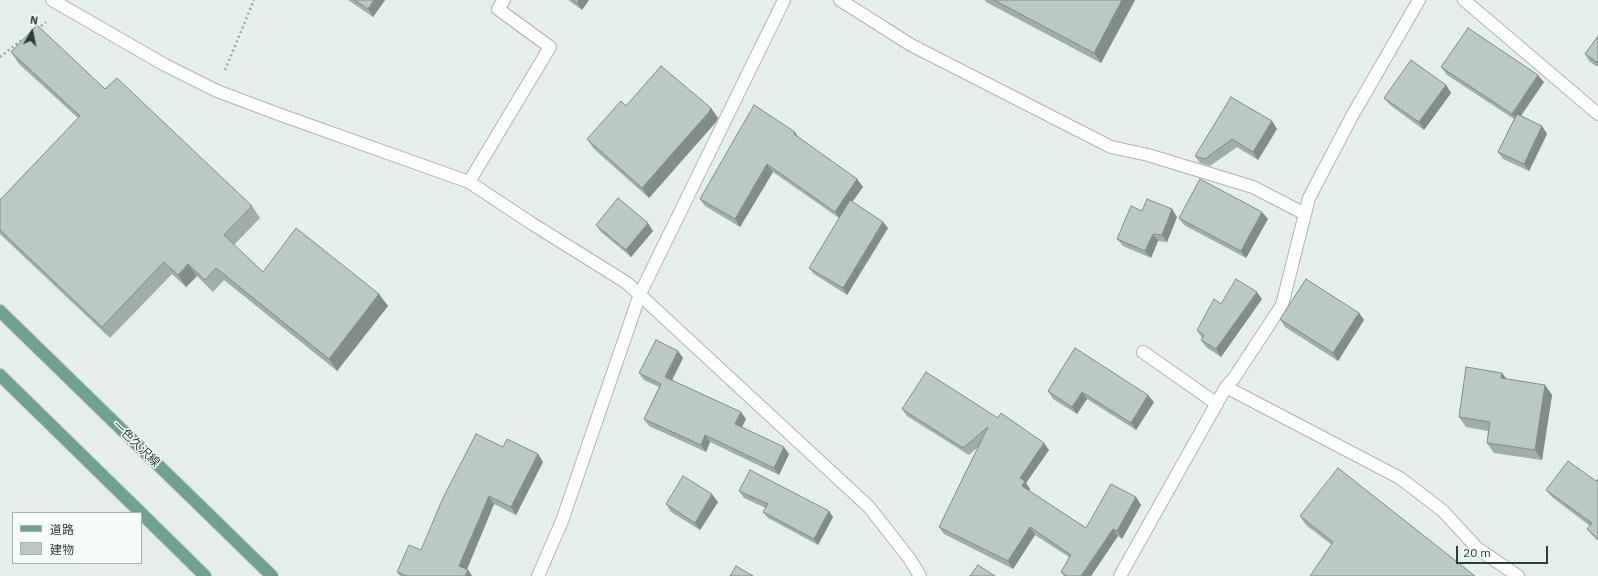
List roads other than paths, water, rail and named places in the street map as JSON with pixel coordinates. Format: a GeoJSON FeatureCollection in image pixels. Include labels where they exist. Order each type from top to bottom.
{"type":"FeatureCollection","features":[{"type":"Feature","properties":{"kind":"main road","name":"一色久沢線"},"geometry":{"type":"LineString","coordinates":[[0,312],[272,576]]}},
{"type":"Feature","properties":{"kind":"main road"},"geometry":{"type":"LineString","coordinates":[[0,376],[140,512]]}},
{"type":"Feature","properties":{"kind":"main road"},"geometry":{"type":"LineString","coordinates":[[142,514],[205,576]]}},
{"type":"Feature","properties":{"kind":"street"},"geometry":{"type":"LineString","coordinates":[[52,0],[165,65],[217,91],[469,182],[627,283],[868,507],[909,558],[920,576]]}},
{"type":"Feature","properties":{"kind":"street"},"geometry":{"type":"LineString","coordinates":[[469,182],[550,47],[498,9],[504,0]]}},
{"type":"Feature","properties":{"kind":"street"},"geometry":{"type":"LineString","coordinates":[[538,576],[562,521],[640,294],[784,0]]}},
{"type":"Feature","properties":{"kind":"street"},"geometry":{"type":"LineString","coordinates":[[840,0],[911,46],[1111,147],[1148,155],[1252,187],[1305,214]]}},
{"type":"Feature","properties":{"kind":"street"},"geometry":{"type":"LineString","coordinates":[[1120,576],[1226,387],[1234,378],[1282,305],[1309,198],[1352,116],[1418,0]]}},
{"type":"Feature","properties":{"kind":"street"},"geometry":{"type":"LineString","coordinates":[[1464,0],[1598,114]]}},
{"type":"Feature","properties":{"kind":"street"},"geometry":{"type":"LineString","coordinates":[[1143,352],[1217,404]]}},
{"type":"Feature","properties":{"kind":"street"},"geometry":{"type":"LineString","coordinates":[[1226,387],[1400,478],[1443,511],[1477,548],[1518,576]]}}]}
